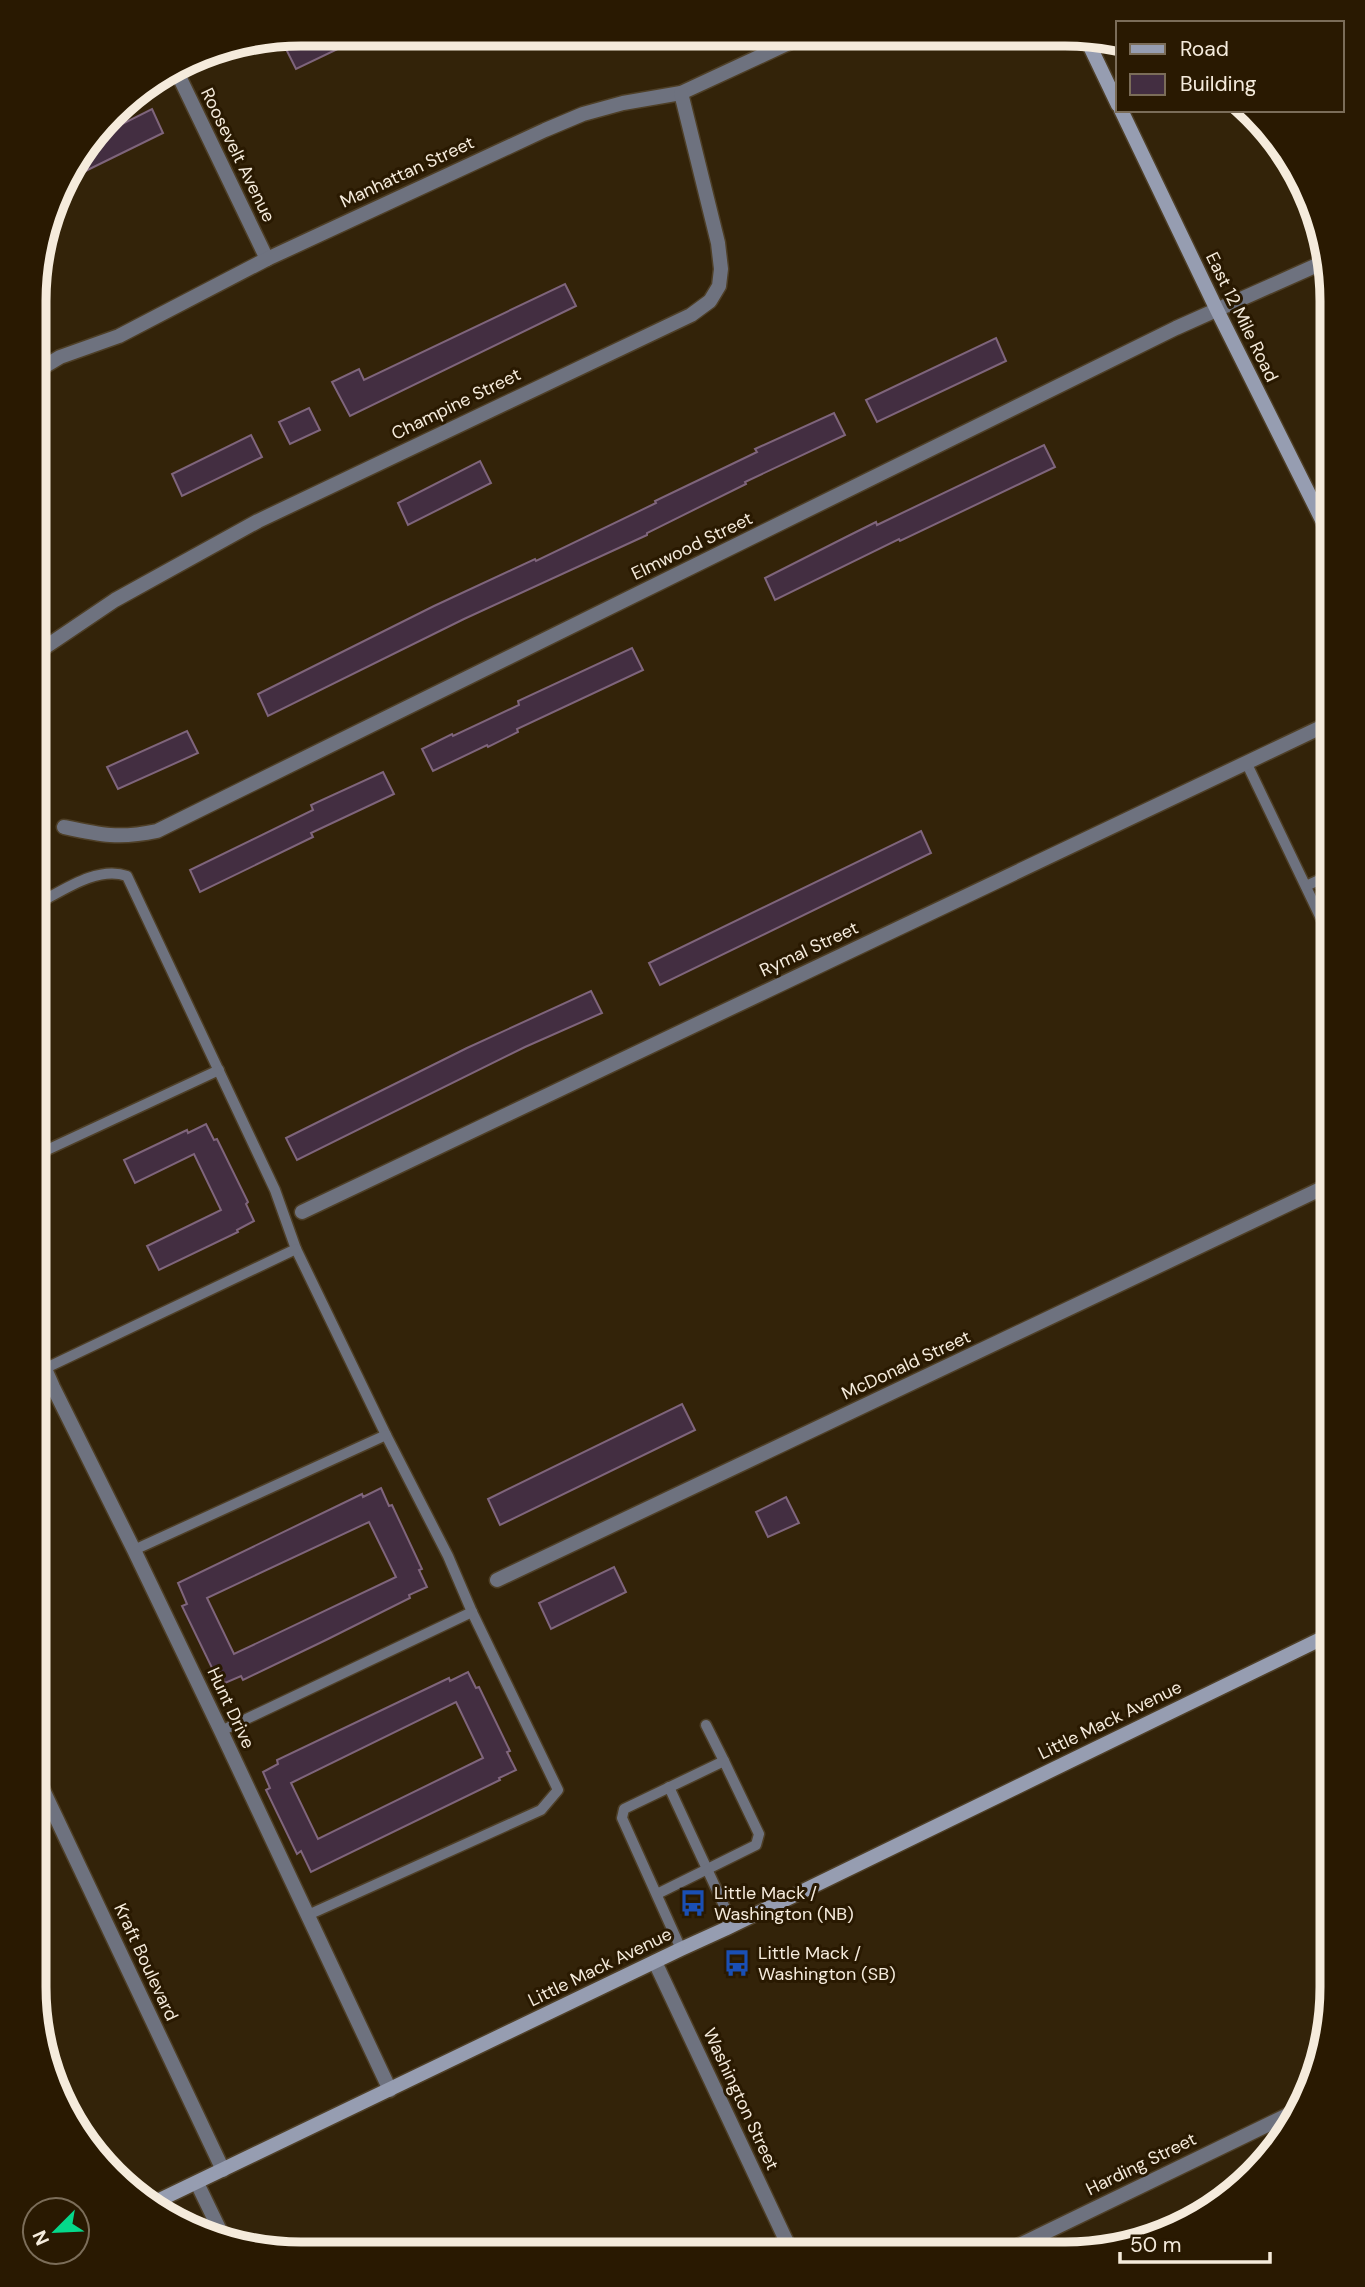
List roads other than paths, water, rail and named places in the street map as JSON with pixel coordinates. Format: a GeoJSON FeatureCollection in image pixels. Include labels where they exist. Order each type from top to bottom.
{"type":"FeatureCollection","features":[{"type":"Feature","properties":{"kind":"main road"},"geometry":{"type":"LineString","coordinates":[[1090,47],[1116,101]]}},
{"type":"Feature","properties":{"kind":"main road","name":"East 12 Mile Road"},"geometry":{"type":"LineString","coordinates":[[1122,112],[1320,516]]}},
{"type":"Feature","properties":{"kind":"main road","name":"Little Mack Avenue"},"geometry":{"type":"LineString","coordinates":[[160,2200],[1320,1639]]}},
{"type":"Feature","properties":{"kind":"street","name":"Manhattan Street"},"geometry":{"type":"LineString","coordinates":[[46,365],[60,357],[119,336],[267,259],[583,114],[623,103],[681,93],[782,46]]}},
{"type":"Feature","properties":{"kind":"street","name":"Roosevelt Avenue"},"geometry":{"type":"LineString","coordinates":[[179,77],[267,259]]}},
{"type":"Feature","properties":{"kind":"street","name":"Champine Street"},"geometry":{"type":"LineString","coordinates":[[46,647],[115,600],[258,521],[691,315],[710,301],[719,286],[721,268],[718,243],[681,93]]}},
{"type":"Feature","properties":{"kind":"street","name":"Elmwood Street"},"geometry":{"type":"LineString","coordinates":[[64,827],[110,837],[157,831],[1164,334],[1317,265]]}},
{"type":"Feature","properties":{"kind":"street","name":"Rymal Street"},"geometry":{"type":"LineString","coordinates":[[302,1212],[1320,728]]}},
{"type":"Feature","properties":{"kind":"street","name":"McDonald Street"},"geometry":{"type":"LineString","coordinates":[[497,1580],[1320,1189]]}},
{"type":"Feature","properties":{"kind":"street","name":"Hunt Drive"},"geometry":{"type":"LineString","coordinates":[[46,1368],[390,2090]]}},
{"type":"Feature","properties":{"kind":"street","name":"Kraft Boulevard"},"geometry":{"type":"LineString","coordinates":[[46,1796],[223,2170]]}},
{"type":"Feature","properties":{"kind":"street","name":"Washington Street"},"geometry":{"type":"LineString","coordinates":[[655,1962],[787,2242]]}},
{"type":"Feature","properties":{"kind":"street","name":"Harding Street"},"geometry":{"type":"LineString","coordinates":[[1025,2242],[1283,2117]]}},
{"type":"Feature","properties":{"kind":"street"},"geometry":{"type":"LineString","coordinates":[[197,2183],[219,2228]]}},
{"type":"Feature","properties":{"kind":"lane"},"geometry":{"type":"LineString","coordinates":[[1246,762],[1320,916]]}},
{"type":"Feature","properties":{"kind":"lane"},"geometry":{"type":"LineString","coordinates":[[46,900],[92,877],[114,871],[127,876],[275,1190],[296,1249],[448,1556],[472,1612],[558,1790],[541,1810],[308,1916]]}},
{"type":"Feature","properties":{"kind":"lane"},"geometry":{"type":"LineString","coordinates":[[1306,886],[1320,880]]}},
{"type":"Feature","properties":{"kind":"lane"},"geometry":{"type":"LineString","coordinates":[[46,1150],[219,1070]]}},
{"type":"Feature","properties":{"kind":"lane"},"geometry":{"type":"LineString","coordinates":[[46,1368],[296,1249]]}},
{"type":"Feature","properties":{"kind":"lane"},"geometry":{"type":"LineString","coordinates":[[46,1391],[53,1387]]}},
{"type":"Feature","properties":{"kind":"lane"},"geometry":{"type":"LineString","coordinates":[[134,1550],[386,1435]]}},
{"type":"Feature","properties":{"kind":"lane"},"geometry":{"type":"LineString","coordinates":[[221,1731],[472,1612]]}},
{"type":"Feature","properties":{"kind":"lane"},"geometry":{"type":"LineString","coordinates":[[657,1894],[756,1845],[759,1833],[706,1725]]}},
{"type":"Feature","properties":{"kind":"lane"},"geometry":{"type":"LineString","coordinates":[[681,1948],[622,1818],[624,1809],[724,1760]]}},
{"type":"Feature","properties":{"kind":"lane"},"geometry":{"type":"LineString","coordinates":[[669,1787],[733,1925]]}},
{"type":"Feature","properties":{"kind":"place","name":"Little Mack / Washington (NB)"},"geometry":{"type":"Point","coordinates":[693,1903]}},
{"type":"Feature","properties":{"kind":"place","name":"Little Mack / Washington (SB)"},"geometry":{"type":"Point","coordinates":[737,1963]}}]}
